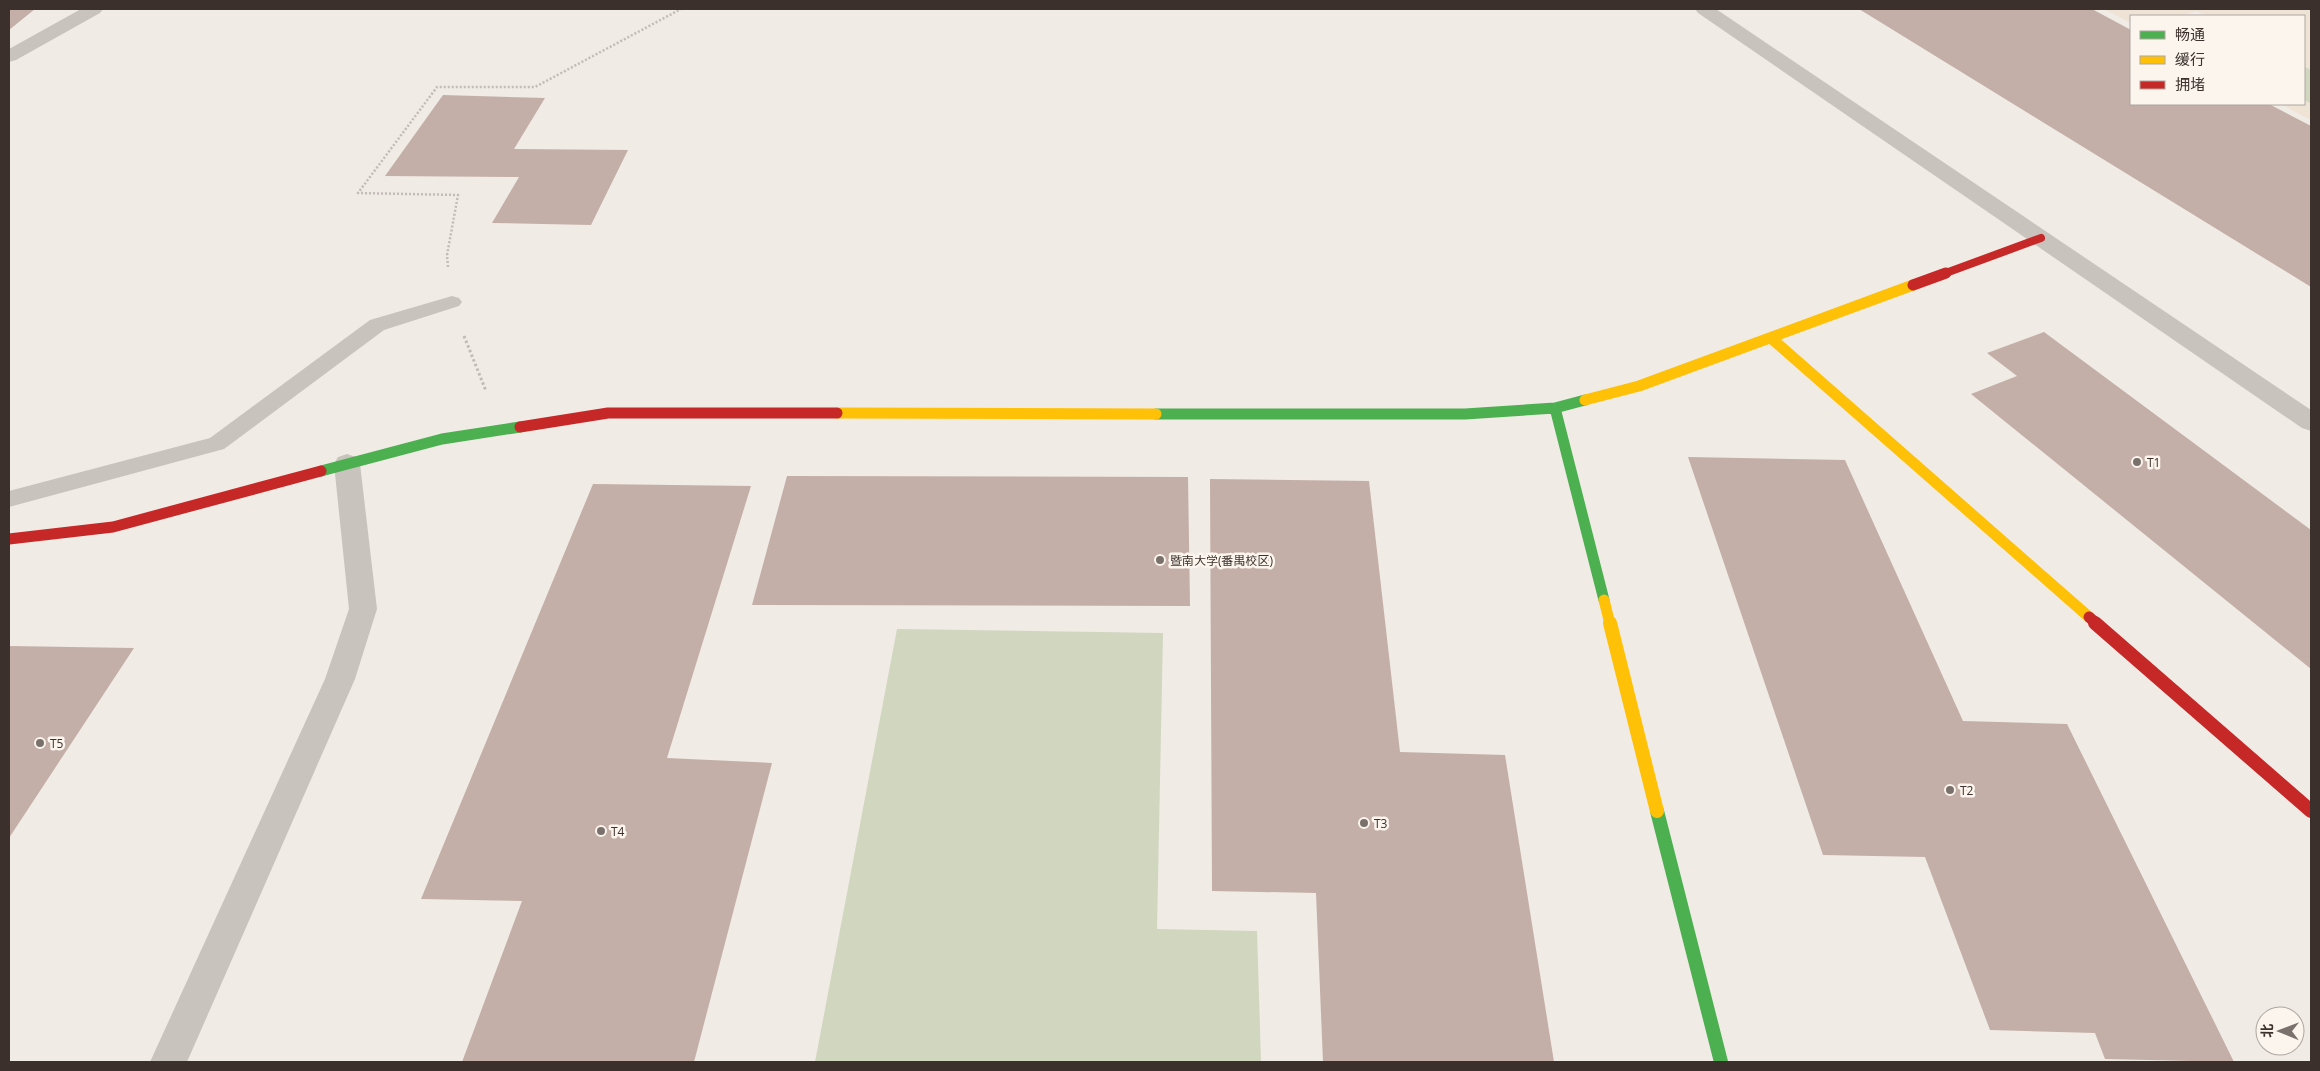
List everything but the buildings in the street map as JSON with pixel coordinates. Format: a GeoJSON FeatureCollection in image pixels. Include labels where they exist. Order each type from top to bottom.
{"type":"FeatureCollection","features":[{"type":"Feature","properties":{"kind":"street"},"geometry":{"type":"LineString","coordinates":[[9,56],[94,9]]}},
{"type":"Feature","properties":{"kind":"street"},"geometry":{"type":"LineString","coordinates":[[1704,9],[2311,422]]}},
{"type":"Feature","properties":{"kind":"street"},"geometry":{"type":"LineString","coordinates":[[9,539],[113,527],[442,439],[608,413],[1465,414],[1555,408],[1639,386],[2041,238]]}},
{"type":"Feature","properties":{"kind":"street"},"geometry":{"type":"LineString","coordinates":[[1771,338],[2311,811]]}},
{"type":"Feature","properties":{"kind":"street"},"geometry":{"type":"LineString","coordinates":[[1555,408],[1720,1062]]}},
{"type":"Feature","properties":{"kind":"street"},"geometry":{"type":"LineString","coordinates":[[168,1062],[340,679],[363,609],[347,464]]}},
{"type":"Feature","properties":{"kind":"lane"},"geometry":{"type":"LineString","coordinates":[[9,499],[217,444],[377,325],[452,302]]}},
{"type":"Feature","properties":{"kind":"path"},"geometry":{"type":"LineString","coordinates":[[504,429],[468,351],[452,302],[447,255],[458,195],[358,193],[437,87],[535,87],[681,9]]}},
{"type":"Feature","properties":{"kind":"green space"},"geometry":{"type":"Polygon","coordinates":[[[2305,67],[2311,70],[2311,104],[2305,101],[2305,67]]]}},
{"type":"Feature","properties":{"kind":"green space"},"geometry":{"type":"Polygon","coordinates":[[[897,629],[1163,633],[1157,929],[1257,931],[1261,1062],[815,1062],[897,629]]]}},
{"type":"Feature","properties":{"kind":"shaded area"},"geometry":{"type":"Polygon","coordinates":[[[2104,9],[2311,9],[2311,70],[2305,67],[2305,15],[2206,15],[2197,11],[2183,15],[2130,15],[2130,22],[2104,9]]]}},
{"type":"Feature","properties":{"kind":"shaded area"},"geometry":{"type":"Polygon","coordinates":[[[2305,101],[2311,104],[2311,120],[2283,105],[2305,105],[2305,101]]]}},
{"type":"Feature","properties":{"kind":"traffic: fast"},"geometry":{"type":"LineString","coordinates":[[1156,414],[1465,414],[1555,408],[1585,400]]}},
{"type":"Feature","properties":{"kind":"traffic: fast"},"geometry":{"type":"LineString","coordinates":[[1555,408],[1604,600]]}},
{"type":"Feature","properties":{"kind":"traffic: fast"},"geometry":{"type":"LineString","coordinates":[[321,471],[442,439],[520,427]]}},
{"type":"Feature","properties":{"kind":"traffic: fast"},"geometry":{"type":"LineString","coordinates":[[1657,811],[1721,1062]]}},
{"type":"Feature","properties":{"kind":"traffic: slow"},"geometry":{"type":"LineString","coordinates":[[1585,400],[1639,386],[1913,285]]}},
{"type":"Feature","properties":{"kind":"traffic: slow"},"geometry":{"type":"LineString","coordinates":[[1771,338],[2089,617]]}},
{"type":"Feature","properties":{"kind":"traffic: slow"},"geometry":{"type":"LineString","coordinates":[[837,413],[1156,414]]}},
{"type":"Feature","properties":{"kind":"traffic: slow"},"geometry":{"type":"LineString","coordinates":[[1604,600],[1657,811]]}},
{"type":"Feature","properties":{"kind":"traffic: jam"},"geometry":{"type":"LineString","coordinates":[[1913,285],[2041,238]]}},
{"type":"Feature","properties":{"kind":"traffic: jam"},"geometry":{"type":"LineString","coordinates":[[520,427],[608,413],[837,413]]}},
{"type":"Feature","properties":{"kind":"traffic: jam"},"geometry":{"type":"LineString","coordinates":[[9,539],[113,527],[321,471]]}},
{"type":"Feature","properties":{"kind":"traffic: jam"},"geometry":{"type":"LineString","coordinates":[[2089,617],[2311,811]]}},
{"type":"Feature","properties":{"kind":"place","name":"T1"},"geometry":{"type":"Point","coordinates":[2137,462]}},
{"type":"Feature","properties":{"kind":"place","name":"暨南大学(番禺校区)"},"geometry":{"type":"Point","coordinates":[1160,560]}},
{"type":"Feature","properties":{"kind":"place","name":"T5"},"geometry":{"type":"Point","coordinates":[40,743]}},
{"type":"Feature","properties":{"kind":"place","name":"T2"},"geometry":{"type":"Point","coordinates":[1950,790]}},
{"type":"Feature","properties":{"kind":"place","name":"T3"},"geometry":{"type":"Point","coordinates":[1364,823]}},
{"type":"Feature","properties":{"kind":"place","name":"T4"},"geometry":{"type":"Point","coordinates":[601,831]}}]}
